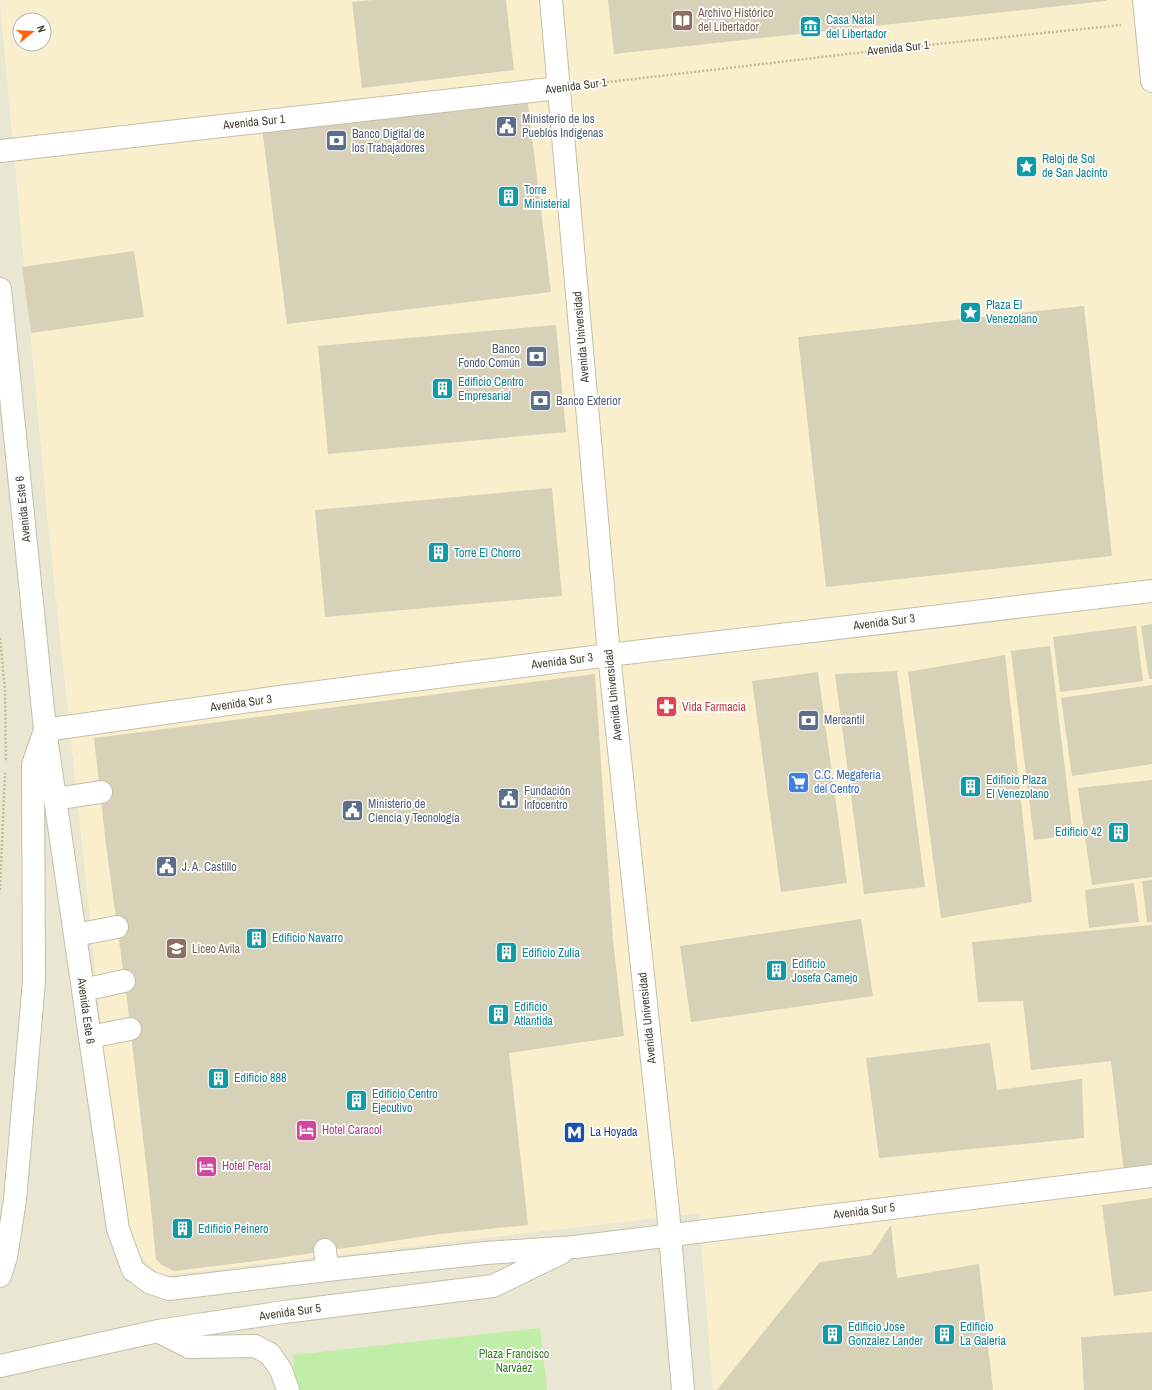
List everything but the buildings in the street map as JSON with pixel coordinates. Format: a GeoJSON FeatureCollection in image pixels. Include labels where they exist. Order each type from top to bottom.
{"type":"FeatureCollection","features":[{"type":"Feature","properties":{"kind":"street","name":"Avenida Universidad"},"geometry":{"type":"LineString","coordinates":[[551,0],[609,654],[667,1203],[683,1390]]}},
{"type":"Feature","properties":{"kind":"street"},"geometry":{"type":"LineString","coordinates":[[1144,0],[1149,22],[1152,81]]}},
{"type":"Feature","properties":{"kind":"street","name":"Avenida Sur 1"},"geometry":{"type":"LineString","coordinates":[[0,150],[559,88]]}},
{"type":"Feature","properties":{"kind":"street","name":"Avenida Este 6"},"geometry":{"type":"LineString","coordinates":[[0,289],[45,730],[118,1229],[133,1270],[149,1282]]}},
{"type":"Feature","properties":{"kind":"street","name":"Avenida Sur 3"},"geometry":{"type":"LineString","coordinates":[[45,730],[273,706],[609,654],[1152,591]]}},
{"type":"Feature","properties":{"kind":"street","name":"Avenida Este 6"},"geometry":{"type":"LineString","coordinates":[[0,1276],[6,1257],[15,1200],[34,981],[33,765],[45,730]]}},
{"type":"Feature","properties":{"kind":"street"},"geometry":{"type":"LineString","coordinates":[[55,799],[101,792]]}},
{"type":"Feature","properties":{"kind":"street"},"geometry":{"type":"LineString","coordinates":[[75,935],[117,927]]}},
{"type":"Feature","properties":{"kind":"street"},"geometry":{"type":"LineString","coordinates":[[83,990],[124,981]]}},
{"type":"Feature","properties":{"kind":"street"},"geometry":{"type":"LineString","coordinates":[[90,1037],[130,1029]]}},
{"type":"Feature","properties":{"kind":"street","name":"Avenida Sur 5"},"geometry":{"type":"LineString","coordinates":[[149,1282],[169,1289],[326,1260],[486,1253],[575,1247],[1152,1176]]}},
{"type":"Feature","properties":{"kind":"street","name":"Avenida Sur 5"},"geometry":{"type":"LineString","coordinates":[[0,1366],[158,1331],[284,1312],[494,1286],[575,1247]]}},
{"type":"Feature","properties":{"kind":"street"},"geometry":{"type":"LineString","coordinates":[[158,1331],[189,1346],[255,1346],[270,1354],[281,1370],[288,1390]]}},
{"type":"Feature","properties":{"kind":"path","name":"Avenida Sur 1"},"geometry":{"type":"LineString","coordinates":[[559,88],[899,48],[1149,22]]}},
{"type":"Feature","properties":{"kind":"path"},"geometry":{"type":"LineString","coordinates":[[0,638],[5,690],[6,763]]}},
{"type":"Feature","properties":{"kind":"path"},"geometry":{"type":"LineString","coordinates":[[0,890],[5,771]]}},
{"type":"Feature","properties":{"kind":"shaded area"},"geometry":{"type":"Polygon","coordinates":[[[0,0],[1152,0],[1152,1390],[713,1390],[699,1213],[163,1275],[154,1270],[138,1252],[120,1202],[48,523],[0,0]]]}},
{"type":"Feature","properties":{"kind":"shaded area"},"geometry":{"type":"Polygon","coordinates":[[[0,4],[48,523],[120,1202],[163,1275],[699,1213],[713,1390],[0,1390],[0,4]]]}},
{"type":"Feature","properties":{"kind":"green space","name":"Plaza Francisco Narváez"},"geometry":{"type":"Polygon","coordinates":[[[540,1328],[547,1390],[297,1390],[293,1355],[540,1328]]]}},
{"type":"Feature","properties":{"kind":"place","name":"Archivo Histórico del Libertador"},"geometry":{"type":"Point","coordinates":[682,20]}},
{"type":"Feature","properties":{"kind":"place","name":"Casa Natal del Libertador"},"geometry":{"type":"Point","coordinates":[810,27]}},
{"type":"Feature","properties":{"kind":"place","name":"Ministerio de los Pueblos Indígenas"},"geometry":{"type":"Point","coordinates":[507,126]}},
{"type":"Feature","properties":{"kind":"place","name":"Banco Digital de los Trabajadores"},"geometry":{"type":"Point","coordinates":[336,141]}},
{"type":"Feature","properties":{"kind":"place","name":"Reloj de Sol de San Jacinto"},"geometry":{"type":"Point","coordinates":[1026,166]}},
{"type":"Feature","properties":{"kind":"place","name":"Torre Ministerial"},"geometry":{"type":"Point","coordinates":[509,197]}},
{"type":"Feature","properties":{"kind":"place","name":"Plaza El Venezolano"},"geometry":{"type":"Point","coordinates":[971,312]}},
{"type":"Feature","properties":{"kind":"place","name":"Banco Fondo Común"},"geometry":{"type":"Point","coordinates":[536,356]}},
{"type":"Feature","properties":{"kind":"place","name":"Edificio Centro Empresarial"},"geometry":{"type":"Point","coordinates":[442,389]}},
{"type":"Feature","properties":{"kind":"place","name":"Banco Exterior"},"geometry":{"type":"Point","coordinates":[541,401]}},
{"type":"Feature","properties":{"kind":"place","name":"Torre El Chorro"},"geometry":{"type":"Point","coordinates":[438,553]}},
{"type":"Feature","properties":{"kind":"place","name":"Vida Farmacia"},"geometry":{"type":"Point","coordinates":[666,707]}},
{"type":"Feature","properties":{"kind":"place","name":"Mercantil"},"geometry":{"type":"Point","coordinates":[808,720]}},
{"type":"Feature","properties":{"kind":"place","name":"C.C. Megaferia del Centro"},"geometry":{"type":"Point","coordinates":[799,782]}},
{"type":"Feature","properties":{"kind":"place","name":"Edificio Plaza El Venezolano"},"geometry":{"type":"Point","coordinates":[971,787]}},
{"type":"Feature","properties":{"kind":"place","name":"Fundación Infocentro"},"geometry":{"type":"Point","coordinates":[509,798]}},
{"type":"Feature","properties":{"kind":"place","name":"Ministerio de Ciencia y Tecnología"},"geometry":{"type":"Point","coordinates":[353,811]}},
{"type":"Feature","properties":{"kind":"place","name":"Edificio 42"},"geometry":{"type":"Point","coordinates":[1118,832]}},
{"type":"Feature","properties":{"kind":"place","name":"J. A. Castillo"},"geometry":{"type":"Point","coordinates":[167,867]}},
{"type":"Feature","properties":{"kind":"place","name":"Edificio Navarro"},"geometry":{"type":"Point","coordinates":[257,938]}},
{"type":"Feature","properties":{"kind":"place","name":"Liceo Avila"},"geometry":{"type":"Point","coordinates":[177,949]}},
{"type":"Feature","properties":{"kind":"place","name":"Edificio Zulia"},"geometry":{"type":"Point","coordinates":[506,953]}},
{"type":"Feature","properties":{"kind":"place","name":"Edificio Josefa Camejo"},"geometry":{"type":"Point","coordinates":[776,971]}},
{"type":"Feature","properties":{"kind":"place","name":"Edificio Atlantida"},"geometry":{"type":"Point","coordinates":[498,1014]}},
{"type":"Feature","properties":{"kind":"place","name":"Edificio 888"},"geometry":{"type":"Point","coordinates":[219,1078]}},
{"type":"Feature","properties":{"kind":"place","name":"Edificio Centro Ejecutivo"},"geometry":{"type":"Point","coordinates":[356,1101]}},
{"type":"Feature","properties":{"kind":"place","name":"Hotel Caracol"},"geometry":{"type":"Point","coordinates":[307,1130]}},
{"type":"Feature","properties":{"kind":"place","name":"La Hoyada"},"geometry":{"type":"Point","coordinates":[574,1132]}},
{"type":"Feature","properties":{"kind":"place","name":"Hotel Peral"},"geometry":{"type":"Point","coordinates":[206,1166]}},
{"type":"Feature","properties":{"kind":"place","name":"Edificio Peinero"},"geometry":{"type":"Point","coordinates":[182,1229]}},
{"type":"Feature","properties":{"kind":"place","name":"Edificio Jose Gonzalez Lander"},"geometry":{"type":"Point","coordinates":[832,1334]}},
{"type":"Feature","properties":{"kind":"place","name":"Edificio La Galeria"},"geometry":{"type":"Point","coordinates":[945,1334]}}]}
